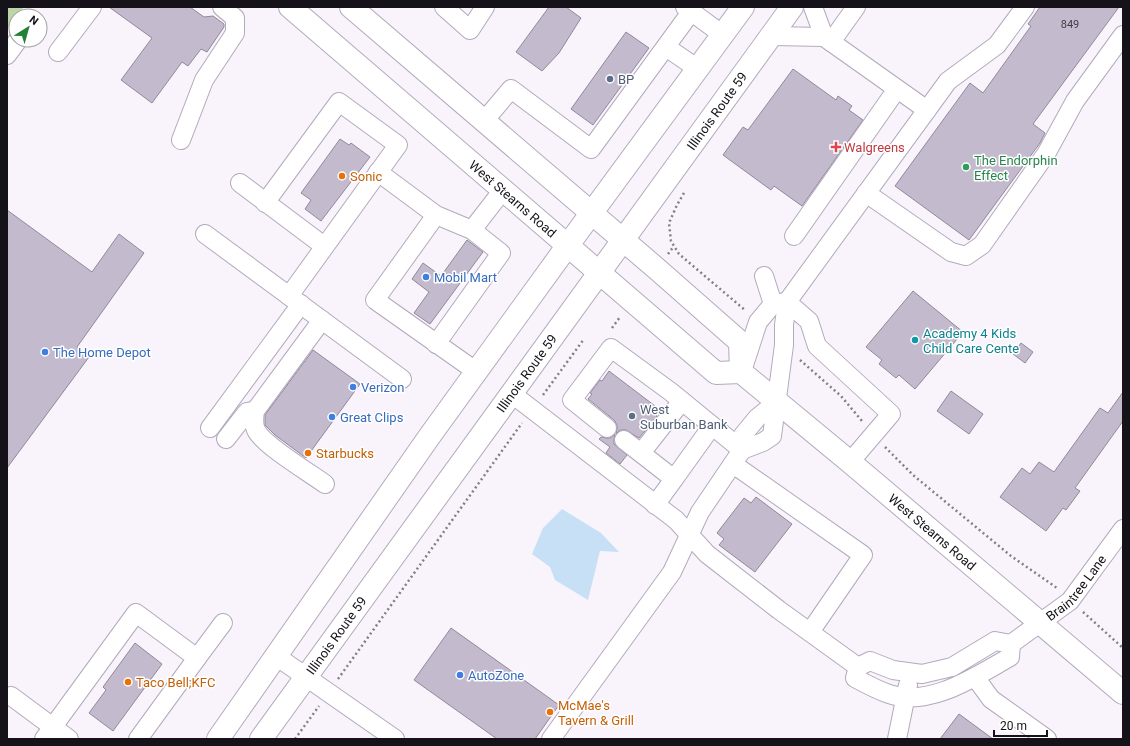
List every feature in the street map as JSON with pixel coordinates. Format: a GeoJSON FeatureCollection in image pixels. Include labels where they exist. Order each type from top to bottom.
{"type":"FeatureCollection","features":[{"type":"Feature","properties":{"kind":"main road","name":"West Stearns Road"},"geometry":{"type":"LineString","coordinates":[[290,7],[716,373],[742,372],[1041,623],[1123,694]]}},
{"type":"Feature","properties":{"kind":"main road"},"geometry":{"type":"LineString","coordinates":[[352,7],[740,342],[742,372]]}},
{"type":"Feature","properties":{"kind":"main road"},"geometry":{"type":"LineString","coordinates":[[218,739],[429,437],[568,245],[744,7]]}},
{"type":"Feature","properties":{"kind":"main road","name":"Illinois Route 59"},"geometry":{"type":"LineString","coordinates":[[261,739],[792,7]]}},
{"type":"Feature","properties":{"kind":"street"},"geometry":{"type":"LineString","coordinates":[[58,52],[92,7]]}},
{"type":"Feature","properties":{"kind":"street"},"geometry":{"type":"LineString","coordinates":[[181,140],[204,80],[235,33],[236,18],[222,7]]}},
{"type":"Feature","properties":{"kind":"street"},"geometry":{"type":"LineString","coordinates":[[444,7],[470,30],[485,7]]}},
{"type":"Feature","properties":{"kind":"street"},"geometry":{"type":"LineString","coordinates":[[814,7],[827,39],[926,110]]}},
{"type":"Feature","properties":{"kind":"street"},"geometry":{"type":"LineString","coordinates":[[827,39],[856,7]]}},
{"type":"Feature","properties":{"kind":"street"},"geometry":{"type":"LineString","coordinates":[[742,372],[758,322],[780,303],[866,193],[948,81],[997,45],[1025,7]]}},
{"type":"Feature","properties":{"kind":"street"},"geometry":{"type":"LineString","coordinates":[[484,121],[511,90],[591,149],[666,47],[688,9],[723,35]]}},
{"type":"Feature","properties":{"kind":"street"},"geometry":{"type":"LineString","coordinates":[[866,193],[951,252],[966,256],[982,245],[1046,154],[1075,101],[1123,35]]}},
{"type":"Feature","properties":{"kind":"street"},"geometry":{"type":"LineString","coordinates":[[772,36],[827,39]]}},
{"type":"Feature","properties":{"kind":"street"},"geometry":{"type":"LineString","coordinates":[[666,47],[698,69]]}},
{"type":"Feature","properties":{"kind":"street"},"geometry":{"type":"LineString","coordinates":[[794,236],[897,89]]}},
{"type":"Feature","properties":{"kind":"street"},"geometry":{"type":"LineString","coordinates":[[210,428],[295,300],[324,246],[398,145],[339,102],[265,203]]}},
{"type":"Feature","properties":{"kind":"street"},"geometry":{"type":"LineString","coordinates":[[378,172],[436,215],[472,230],[501,253],[436,344]]}},
{"type":"Feature","properties":{"kind":"street"},"geometry":{"type":"LineString","coordinates":[[240,183],[324,246]]}},
{"type":"Feature","properties":{"kind":"street"},"geometry":{"type":"LineString","coordinates":[[472,230],[503,190]]}},
{"type":"Feature","properties":{"kind":"street"},"geometry":{"type":"LineString","coordinates":[[436,215],[375,300],[477,372]]}},
{"type":"Feature","properties":{"kind":"street"},"geometry":{"type":"LineString","coordinates":[[205,234],[402,379]]}},
{"type":"Feature","properties":{"kind":"street"},"geometry":{"type":"LineString","coordinates":[[551,739],[672,572],[700,512],[737,457],[772,436],[778,401],[784,345],[784,325],[780,303],[764,276]]}},
{"type":"Feature","properties":{"kind":"street"},"geometry":{"type":"LineString","coordinates":[[780,303],[809,321],[817,346],[891,414],[850,462]]}},
{"type":"Feature","properties":{"kind":"street"},"geometry":{"type":"LineString","coordinates":[[322,320],[255,412],[254,420],[255,429],[266,442],[325,484]]}},
{"type":"Feature","properties":{"kind":"street"},"geometry":{"type":"LineString","coordinates":[[607,428],[572,400],[611,348],[676,396],[712,426],[737,457],[863,555],[810,632]]}},
{"type":"Feature","properties":{"kind":"street"},"geometry":{"type":"LineString","coordinates":[[512,394],[676,520],[707,554],[858,668]]}},
{"type":"Feature","properties":{"kind":"street"},"geometry":{"type":"LineString","coordinates":[[641,453],[676,396]]}},
{"type":"Feature","properties":{"kind":"street"},"geometry":{"type":"LineString","coordinates":[[226,439],[247,412],[255,412]]}},
{"type":"Feature","properties":{"kind":"street"},"geometry":{"type":"LineString","coordinates":[[655,505],[712,426]]}},
{"type":"Feature","properties":{"kind":"street"},"geometry":{"type":"LineString","coordinates":[[624,440],[674,479]]}},
{"type":"Feature","properties":{"kind":"street","name":"Braintree Lane"},"geometry":{"type":"LineString","coordinates":[[1011,644],[1070,601],[1123,529]]}},
{"type":"Feature","properties":{"kind":"street"},"geometry":{"type":"LineString","coordinates":[[48,733],[136,613],[197,658]]}},
{"type":"Feature","properties":{"kind":"street"},"geometry":{"type":"LineString","coordinates":[[138,739],[223,624]]}},
{"type":"Feature","properties":{"kind":"street"},"geometry":{"type":"LineString","coordinates":[[995,641],[1011,644],[1010,657],[975,677],[945,691],[922,697],[890,695],[855,678],[858,668],[870,662],[893,670],[922,674],[952,667],[995,641]]}},
{"type":"Feature","properties":{"kind":"street"},"geometry":{"type":"LineString","coordinates":[[276,656],[395,739]]}},
{"type":"Feature","properties":{"kind":"street"},"geometry":{"type":"LineString","coordinates":[[897,739],[906,697],[909,672]]}},
{"type":"Feature","properties":{"kind":"street"},"geometry":{"type":"LineString","coordinates":[[975,677],[991,699],[1047,739]]}},
{"type":"Feature","properties":{"kind":"street"},"geometry":{"type":"LineString","coordinates":[[11,696],[48,733],[69,739]]}},
{"type":"Feature","properties":{"kind":"path"},"geometry":{"type":"LineString","coordinates":[[544,394],[584,339]]}},
{"type":"Feature","properties":{"kind":"path"},"geometry":{"type":"LineString","coordinates":[[351,661],[521,426]]}},
{"type":"Feature","properties":{"kind":"path"},"geometry":{"type":"LineString","coordinates":[[295,739],[313,714]]}},
{"type":"Feature","properties":{"kind":"green space"},"geometry":{"type":"Polygon","coordinates":[[[7,7],[24,7],[8,8],[7,30],[7,7]]]}},
{"type":"Feature","properties":{"kind":"water"},"geometry":{"type":"Polygon","coordinates":[[[562,509],[601,533],[619,552],[600,551],[588,600],[555,580],[550,567],[532,554],[543,528],[562,509]]]}},
{"type":"Feature","properties":{"kind":"building"},"geometry":{"type":"Polygon","coordinates":[[[109,7],[190,7],[204,17],[213,16],[224,24],[224,27],[207,52],[201,49],[188,66],[182,62],[152,103],[121,80],[152,38],[109,7]]]}},
{"type":"Feature","properties":{"kind":"building"},"geometry":{"type":"Polygon","coordinates":[[[549,7],[566,7],[581,18],[559,53],[542,71],[516,52],[549,7]]]}},
{"type":"Feature","properties":{"kind":"building"},"geometry":{"type":"Polygon","coordinates":[[[1040,7],[1119,7],[1033,124],[1045,133],[1040,143],[969,240],[895,186],[970,83],[983,93],[1031,26],[1028,24],[1040,7]]]}},
{"type":"Feature","properties":{"kind":"building","name":"BP"},"geometry":{"type":"Polygon","coordinates":[[[626,32],[649,48],[593,125],[571,109],[626,32]]]}},
{"type":"Feature","properties":{"kind":"building","name":"Walgreens"},"geometry":{"type":"Polygon","coordinates":[[[793,69],[836,100],[838,96],[852,106],[849,110],[863,120],[802,206],[774,186],[771,190],[723,155],[743,127],[748,130],[793,69]]]}},
{"type":"Feature","properties":{"kind":"building"},"geometry":{"type":"Polygon","coordinates":[[[340,139],[349,145],[351,143],[370,157],[321,221],[305,209],[311,200],[301,193],[340,139]]]}},
{"type":"Feature","properties":{"kind":"building","name":"The Home Depot"},"geometry":{"type":"Polygon","coordinates":[[[7,210],[92,272],[119,234],[144,253],[77,347],[89,357],[7,468],[7,210]]]}},
{"type":"Feature","properties":{"kind":"building"},"geometry":{"type":"Polygon","coordinates":[[[467,240],[483,252],[430,324],[414,313],[429,292],[412,279],[423,263],[441,276],[467,240]]]}},
{"type":"Feature","properties":{"kind":"building","name":"Academy 4 Kids Child Care Cente"},"geometry":{"type":"Polygon","coordinates":[[[913,291],[963,332],[915,389],[899,375],[896,378],[879,364],[882,360],[866,347],[913,291]]]}},
{"type":"Feature","properties":{"kind":"building"},"geometry":{"type":"Polygon","coordinates":[[[1021,343],[1033,352],[1025,363],[1013,354],[1021,343]]]}},
{"type":"Feature","properties":{"kind":"building"},"geometry":{"type":"Polygon","coordinates":[[[313,350],[360,384],[306,458],[275,435],[265,425],[265,415],[313,350]]]}},
{"type":"Feature","properties":{"kind":"building","name":"West Suburban Bank"},"geometry":{"type":"Polygon","coordinates":[[[609,371],[659,409],[655,414],[657,416],[639,438],[626,430],[620,430],[616,434],[617,425],[614,420],[588,399],[592,394],[590,393],[600,380],[602,381],[609,371]]]}},
{"type":"Feature","properties":{"kind":"building"},"geometry":{"type":"Polygon","coordinates":[[[951,391],[983,414],[969,434],[937,411],[951,391]]]}},
{"type":"Feature","properties":{"kind":"building"},"geometry":{"type":"Polygon","coordinates":[[[1123,392],[1123,421],[1075,488],[1080,491],[1066,510],[1063,508],[1046,531],[1000,497],[1022,468],[1030,474],[1039,462],[1054,472],[1100,408],[1108,413],[1123,392]]]}},
{"type":"Feature","properties":{"kind":"building"},"geometry":{"type":"Polygon","coordinates":[[[615,434],[614,444],[627,455],[620,464],[606,453],[610,447],[599,439],[601,437],[610,438],[615,434]]]}},
{"type":"Feature","properties":{"kind":"building"},"geometry":{"type":"Polygon","coordinates":[[[756,497],[792,524],[755,572],[719,545],[724,539],[717,533],[744,498],[751,503],[756,497]]]}},
{"type":"Feature","properties":{"kind":"building"},"geometry":{"type":"Polygon","coordinates":[[[451,628],[559,705],[535,739],[497,739],[414,680],[451,628]]]}},
{"type":"Feature","properties":{"kind":"building","name":"Taco Bell;KFC"},"geometry":{"type":"Polygon","coordinates":[[[135,643],[162,664],[113,731],[89,713],[106,690],[103,687],[135,643]]]}},
{"type":"Feature","properties":{"kind":"building"},"geometry":{"type":"Polygon","coordinates":[[[959,714],[993,739],[940,739],[959,714]]]}},
{"type":"Feature","properties":{"kind":"place","name":"BP"},"geometry":{"type":"Point","coordinates":[610,79]}},
{"type":"Feature","properties":{"kind":"place","name":"Walgreens"},"geometry":{"type":"Point","coordinates":[836,147]}},
{"type":"Feature","properties":{"kind":"place","name":"The Endorphin Effect"},"geometry":{"type":"Point","coordinates":[966,167]}},
{"type":"Feature","properties":{"kind":"place","name":"Sonic"},"geometry":{"type":"Point","coordinates":[342,176]}},
{"type":"Feature","properties":{"kind":"place","name":"Mobil Mart"},"geometry":{"type":"Point","coordinates":[426,277]}},
{"type":"Feature","properties":{"kind":"place","name":"Academy 4 Kids Child Care Cente"},"geometry":{"type":"Point","coordinates":[915,340]}},
{"type":"Feature","properties":{"kind":"place","name":"The Home Depot"},"geometry":{"type":"Point","coordinates":[45,352]}},
{"type":"Feature","properties":{"kind":"place","name":"Verizon"},"geometry":{"type":"Point","coordinates":[353,387]}},
{"type":"Feature","properties":{"kind":"place","name":"West Suburban Bank"},"geometry":{"type":"Point","coordinates":[632,416]}},
{"type":"Feature","properties":{"kind":"place","name":"Great Clips"},"geometry":{"type":"Point","coordinates":[332,417]}},
{"type":"Feature","properties":{"kind":"place","name":"Starbucks"},"geometry":{"type":"Point","coordinates":[308,453]}},
{"type":"Feature","properties":{"kind":"place","name":"AutoZone"},"geometry":{"type":"Point","coordinates":[460,675]}},
{"type":"Feature","properties":{"kind":"place","name":"Taco Bell;KFC"},"geometry":{"type":"Point","coordinates":[128,682]}},
{"type":"Feature","properties":{"kind":"place","name":"McMae's Tavern & Grill"},"geometry":{"type":"Point","coordinates":[550,712]}}]}
